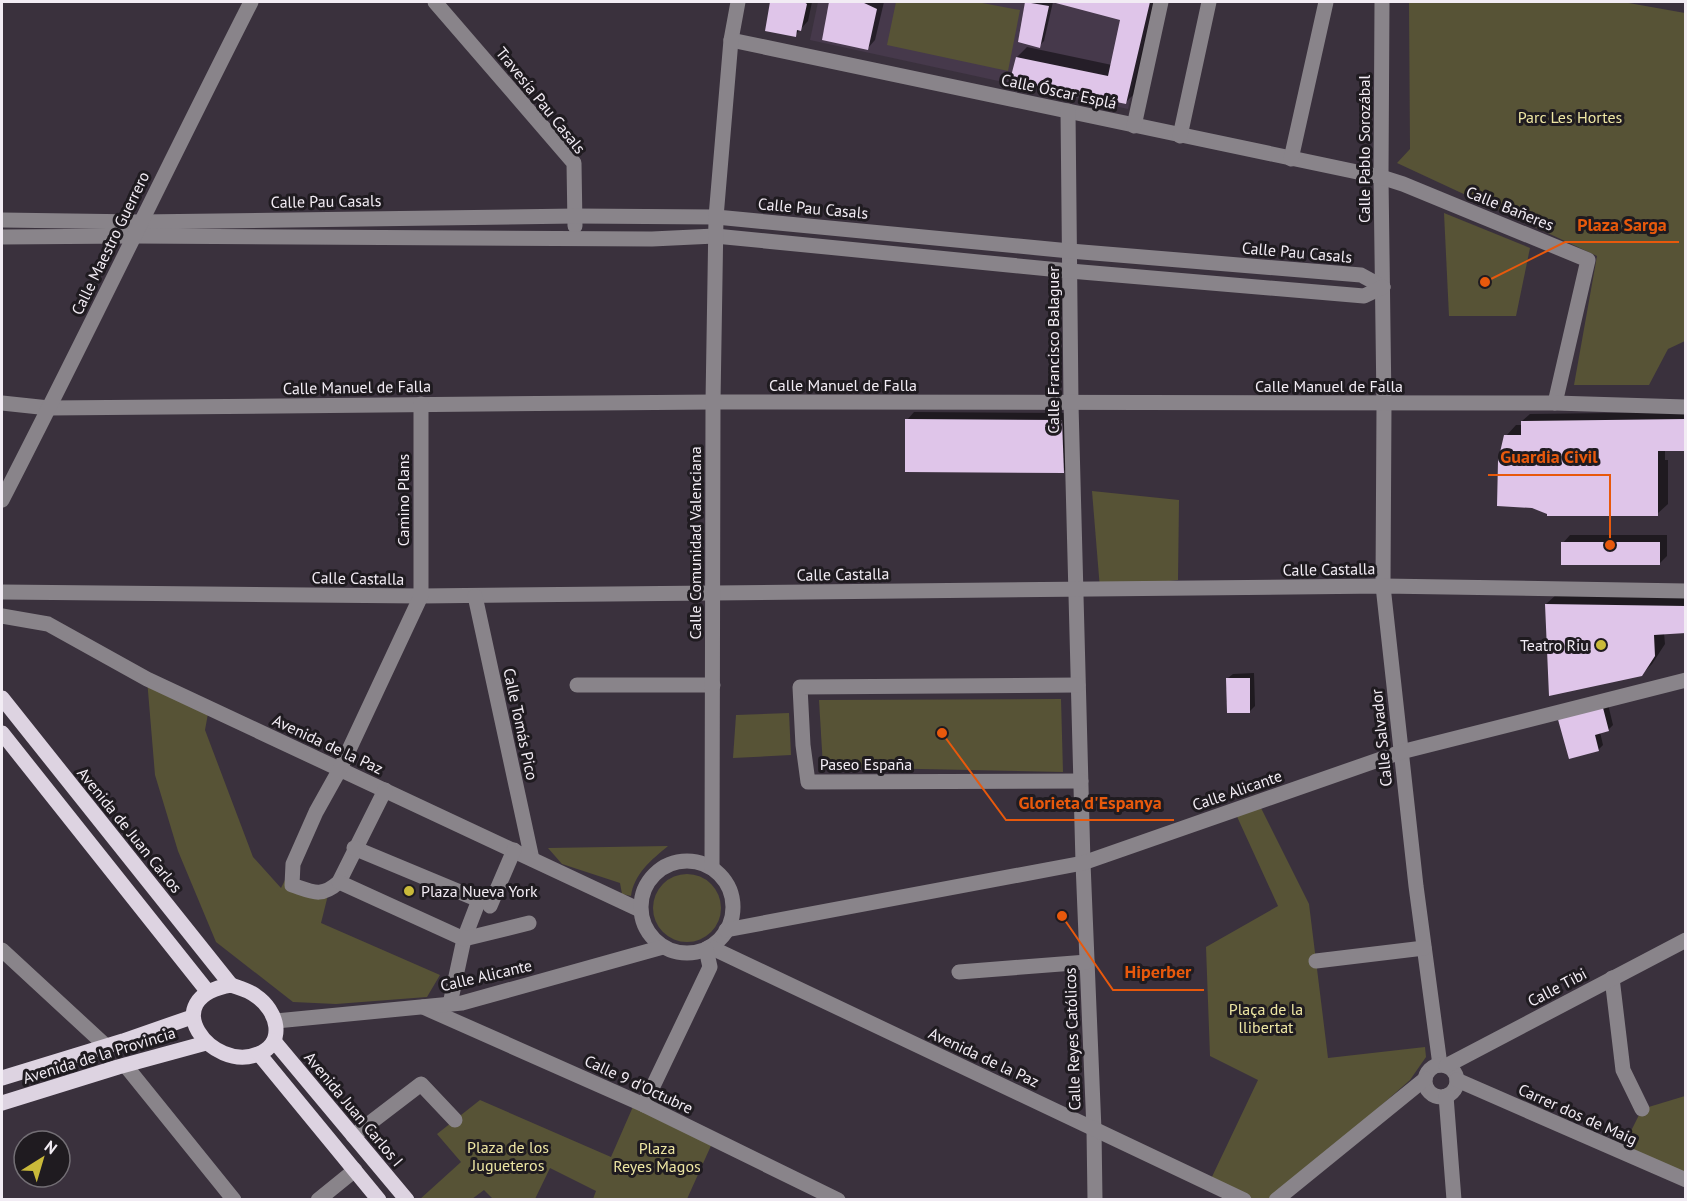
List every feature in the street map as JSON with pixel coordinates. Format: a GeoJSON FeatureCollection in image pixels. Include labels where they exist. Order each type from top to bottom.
{"type":"FeatureCollection","features":[{"type":"Feature","properties":{"kind":"main road","name":"Avenida de Juan Carlos"},"geometry":{"type":"LineString","coordinates":[[2,698],[231,985]]}},
{"type":"Feature","properties":{"kind":"main road"},"geometry":{"type":"LineString","coordinates":[[2,733],[207,992]]}},
{"type":"Feature","properties":{"kind":"main road"},"geometry":{"type":"LineString","coordinates":[[231,985],[256,995],[269,1007],[276,1021],[277,1032],[274,1041],[259,1054],[248,1057],[234,1056],[206,1043],[196,1031],[192,1017],[196,1004],[207,992],[216,987],[231,985]]}},
{"type":"Feature","properties":{"kind":"main road","name":"Avenida de la Provincia"},"geometry":{"type":"LineString","coordinates":[[2,1078],[192,1017]]}},
{"type":"Feature","properties":{"kind":"main road","name":"Avenida Juan Carlos I"},"geometry":{"type":"LineString","coordinates":[[274,1041],[407,1200]]}},
{"type":"Feature","properties":{"kind":"main road","name":"Avenida de la Provincia"},"geometry":{"type":"LineString","coordinates":[[2,1103],[206,1043]]}},
{"type":"Feature","properties":{"kind":"main road"},"geometry":{"type":"LineString","coordinates":[[259,1054],[379,1200]]}},
{"type":"Feature","properties":{"kind":"street","name":"Calle Maestro Guerrero"},"geometry":{"type":"LineString","coordinates":[[2,500],[251,2]]}},
{"type":"Feature","properties":{"kind":"street","name":"Travesía Pau Casals"},"geometry":{"type":"LineString","coordinates":[[435,2],[574,163],[574,238]]}},
{"type":"Feature","properties":{"kind":"street","name":"Calle Comunidad Valenciana"},"geometry":{"type":"LineString","coordinates":[[712,868],[715,236],[731,40],[738,2]]}},
{"type":"Feature","properties":{"kind":"street"},"geometry":{"type":"LineString","coordinates":[[1134,126],[1161,2]]}},
{"type":"Feature","properties":{"kind":"street"},"geometry":{"type":"LineString","coordinates":[[1180,136],[1209,2]]}},
{"type":"Feature","properties":{"kind":"street"},"geometry":{"type":"LineString","coordinates":[[1291,159],[1326,2]]}},
{"type":"Feature","properties":{"kind":"street","name":"Calle Pablo Sorozábal"},"geometry":{"type":"LineString","coordinates":[[1383,2],[1381,177],[1384,405]]}},
{"type":"Feature","properties":{"kind":"street","name":"Calle Óscar Esplá"},"geometry":{"type":"LineString","coordinates":[[731,40],[1381,177]]}},
{"type":"Feature","properties":{"kind":"street","name":"Calle Francisco Balaguer"},"geometry":{"type":"LineString","coordinates":[[1068,111],[1071,404],[1076,590]]}},
{"type":"Feature","properties":{"kind":"street","name":"Calle Bañeres"},"geometry":{"type":"LineString","coordinates":[[1381,177],[1588,260],[1555,403]]}},
{"type":"Feature","properties":{"kind":"street","name":"Calle Pau Casals"},"geometry":{"type":"LineString","coordinates":[[2,220],[140,222],[575,216],[716,217],[1070,251],[1361,275],[1383,287]]}},
{"type":"Feature","properties":{"kind":"street"},"geometry":{"type":"LineString","coordinates":[[2,237],[652,239],[715,236],[1070,271],[1364,296],[1383,287]]}},
{"type":"Feature","properties":{"kind":"street","name":"Calle Manuel de Falla"},"geometry":{"type":"LineString","coordinates":[[2,403],[49,408],[713,402],[1384,405],[1555,403],[1686,407]]}},
{"type":"Feature","properties":{"kind":"street","name":"Camino Plans"},"geometry":{"type":"LineString","coordinates":[[421,404],[421,596]]}},
{"type":"Feature","properties":{"kind":"street","name":"Calle Salvador"},"geometry":{"type":"LineString","coordinates":[[1384,405],[1383,586],[1424,948],[1443,1066]]}},
{"type":"Feature","properties":{"kind":"street","name":"Calle Castalla"},"geometry":{"type":"LineString","coordinates":[[2,592],[475,596],[1383,586],[1686,591]]}},
{"type":"Feature","properties":{"kind":"street","name":"Calle Reyes Católicos"},"geometry":{"type":"LineString","coordinates":[[1076,590],[1080,781],[1095,1200]]}},
{"type":"Feature","properties":{"kind":"street"},"geometry":{"type":"LineString","coordinates":[[385,790],[339,882],[329,891],[318,893],[292,885],[293,864],[316,812],[340,769],[421,596]]}},
{"type":"Feature","properties":{"kind":"street","name":"Calle Tomás Pico"},"geometry":{"type":"LineString","coordinates":[[475,596],[532,859]]}},
{"type":"Feature","properties":{"kind":"street","name":"Avenida de la Paz"},"geometry":{"type":"LineString","coordinates":[[2,616],[48,624],[147,679],[640,910]]}},
{"type":"Feature","properties":{"kind":"street","name":"Calle Alicante"},"geometry":{"type":"LineString","coordinates":[[726,930],[1083,863],[1401,752],[1686,680]]}},
{"type":"Feature","properties":{"kind":"street"},"geometry":{"type":"LineString","coordinates":[[577,684],[712,685]]}},
{"type":"Feature","properties":{"kind":"street","name":"Paseo España"},"geometry":{"type":"LineString","coordinates":[[1078,685],[800,687],[803,746],[808,782],[1080,781]]}},
{"type":"Feature","properties":{"kind":"street"},"geometry":{"type":"LineString","coordinates":[[354,848],[478,900],[464,939],[450,1004]]}},
{"type":"Feature","properties":{"kind":"street"},"geometry":{"type":"LineString","coordinates":[[490,906],[514,850]]}},
{"type":"Feature","properties":{"kind":"street"},"geometry":{"type":"LineString","coordinates":[[692,860],[712,868],[724,879],[731,894],[733,910],[726,930],[719,940],[708,948],[695,952],[679,952],[663,947],[653,939],[644,926],[640,910],[642,894],[650,878],[662,867],[675,861],[692,860]]}},
{"type":"Feature","properties":{"kind":"street"},"geometry":{"type":"LineString","coordinates":[[339,882],[464,939],[529,923]]}},
{"type":"Feature","properties":{"kind":"street","name":"Calle Tibi"},"geometry":{"type":"LineString","coordinates":[[1443,1066],[1686,940]]}},
{"type":"Feature","properties":{"kind":"street","name":"Calle Alicante"},"geometry":{"type":"LineString","coordinates":[[276,1021],[462,1003],[663,947]]}},
{"type":"Feature","properties":{"kind":"street"},"geometry":{"type":"LineString","coordinates":[[644,1106],[710,967],[708,948]]}},
{"type":"Feature","properties":{"kind":"street","name":"Avenida de la Paz"},"geometry":{"type":"LineString","coordinates":[[708,948],[1244,1200]]}},
{"type":"Feature","properties":{"kind":"street"},"geometry":{"type":"LineString","coordinates":[[1316,961],[1424,948]]}},
{"type":"Feature","properties":{"kind":"street"},"geometry":{"type":"LineString","coordinates":[[2,950],[106,1046]]}},
{"type":"Feature","properties":{"kind":"street"},"geometry":{"type":"LineString","coordinates":[[959,972],[1087,962]]}},
{"type":"Feature","properties":{"kind":"street"},"geometry":{"type":"LineString","coordinates":[[1612,978],[1623,1070],[1642,1109]]}},
{"type":"Feature","properties":{"kind":"street","name":"Calle 9 d'Octubre"},"geometry":{"type":"LineString","coordinates":[[423,1007],[644,1106],[838,1200]]}},
{"type":"Feature","properties":{"kind":"street"},"geometry":{"type":"LineString","coordinates":[[125,1065],[231,1199]]}},
{"type":"Feature","properties":{"kind":"street"},"geometry":{"type":"LineString","coordinates":[[1276,1200],[1425,1079],[1430,1069],[1443,1066],[1455,1074],[1457,1080],[1452,1092],[1440,1097],[1433,1095],[1426,1086],[1425,1079]]}},
{"type":"Feature","properties":{"kind":"street","name":"Carrer dos de Maig"},"geometry":{"type":"LineString","coordinates":[[1457,1080],[1686,1180]]}},
{"type":"Feature","properties":{"kind":"street"},"geometry":{"type":"LineString","coordinates":[[353,1136],[421,1084],[455,1120]]}},
{"type":"Feature","properties":{"kind":"street"},"geometry":{"type":"LineString","coordinates":[[1446,1096],[1454,1200]]}},
{"type":"Feature","properties":{"kind":"street"},"geometry":{"type":"LineString","coordinates":[[318,1200],[355,1170]]}},
{"type":"Feature","properties":{"kind":"shaded area"},"geometry":{"type":"Polygon","coordinates":[[[818,2],[1153,2],[1128,109],[810,40],[818,2]]]}},
{"type":"Feature","properties":{"kind":"green space"},"geometry":{"type":"Polygon","coordinates":[[[896,2],[977,2],[1020,10],[1008,71],[887,45],[896,2]]]}},
{"type":"Feature","properties":{"kind":"green space","name":"Parc Les Hortes"},"geometry":{"type":"Polygon","coordinates":[[[1409,2],[1623,2],[1685,13],[1685,341],[1668,349],[1649,385],[1574,385],[1597,256],[1397,163],[1410,149],[1409,2]]]}},
{"type":"Feature","properties":{"kind":"green space"},"geometry":{"type":"Polygon","coordinates":[[[1444,213],[1530,248],[1516,316],[1449,316],[1444,213]]]}},
{"type":"Feature","properties":{"kind":"green space"},"geometry":{"type":"Polygon","coordinates":[[[1092,491],[1179,500],[1178,580],[1100,589],[1092,491]]]}},
{"type":"Feature","properties":{"kind":"green space"},"geometry":{"type":"Polygon","coordinates":[[[147,679],[209,708],[205,730],[253,857],[281,888],[293,864],[292,885],[329,891],[321,923],[440,975],[427,997],[336,1004],[293,1002],[216,942],[178,851],[155,775],[147,679]]]}},
{"type":"Feature","properties":{"kind":"green space"},"geometry":{"type":"Polygon","coordinates":[[[1061,699],[1063,772],[823,767],[819,700],[1061,699]]]}},
{"type":"Feature","properties":{"kind":"green space"},"geometry":{"type":"Polygon","coordinates":[[[789,713],[791,755],[733,758],[736,715],[789,713]]]}},
{"type":"Feature","properties":{"kind":"green space","name":"Plaça de la llibertat"},"geometry":{"type":"Polygon","coordinates":[[[1258,802],[1309,904],[1328,1058],[1425,1047],[1426,1057],[1410,1080],[1275,1199],[1244,1199],[1209,1183],[1258,1080],[1210,1056],[1206,947],[1278,906],[1234,810],[1258,802]]]}},
{"type":"Feature","properties":{"kind":"green space"},"geometry":{"type":"Polygon","coordinates":[[[668,846],[640,874],[631,896],[622,894],[620,883],[562,864],[548,848],[668,846]]]}},
{"type":"Feature","properties":{"kind":"green space"},"geometry":{"type":"Polygon","coordinates":[[[694,874],[706,880],[715,889],[721,901],[719,921],[711,932],[694,942],[680,942],[663,932],[655,921],[653,901],[663,884],[674,876],[694,874]]]}},
{"type":"Feature","properties":{"kind":"green space"},"geometry":{"type":"Polygon","coordinates":[[[1685,1096],[1685,1173],[1624,1145],[1642,1109],[1685,1096]]]}},
{"type":"Feature","properties":{"kind":"green space"},"geometry":{"type":"Polygon","coordinates":[[[480,1100],[611,1157],[635,1102],[714,1139],[687,1199],[593,1199],[596,1191],[550,1168],[535,1199],[493,1199],[484,1190],[472,1199],[419,1200],[461,1162],[437,1134],[480,1100]]]}},
{"type":"Feature","properties":{"kind":"building"},"geometry":{"type":"Polygon","coordinates":[[[770,2],[804,2],[807,4],[801,31],[797,30],[796,37],[765,31],[770,2]]]}},
{"type":"Feature","properties":{"kind":"building"},"geometry":{"type":"Polygon","coordinates":[[[829,2],[862,2],[877,9],[868,50],[822,40],[829,2]]]}},
{"type":"Feature","properties":{"kind":"building"},"geometry":{"type":"Polygon","coordinates":[[[1025,2],[1049,6],[1040,48],[1018,42],[1025,2]]]}},
{"type":"Feature","properties":{"kind":"building"},"geometry":{"type":"Polygon","coordinates":[[[1052,2],[1150,2],[1126,104],[1010,80],[1016,57],[1108,76],[1120,20],[1052,2]]]}},
{"type":"Feature","properties":{"kind":"building"},"geometry":{"type":"Polygon","coordinates":[[[905,419],[1062,420],[1064,473],[905,472],[905,419]]]}},
{"type":"Feature","properties":{"kind":"building"},"geometry":{"type":"Polygon","coordinates":[[[1686,419],[1686,451],[1658,451],[1658,516],[1547,516],[1532,508],[1497,506],[1498,461],[1504,435],[1521,435],[1521,421],[1686,419]]]}},
{"type":"Feature","properties":{"kind":"building"},"geometry":{"type":"Polygon","coordinates":[[[1561,542],[1660,542],[1660,565],[1561,565],[1561,542]]]}},
{"type":"Feature","properties":{"kind":"building","name":"Teatro Riu"},"geometry":{"type":"Polygon","coordinates":[[[1545,604],[1686,606],[1686,633],[1654,635],[1655,656],[1642,676],[1549,696],[1545,604]]]}},
{"type":"Feature","properties":{"kind":"building"},"geometry":{"type":"Polygon","coordinates":[[[1226,678],[1250,678],[1250,713],[1227,713],[1226,678]]]}},
{"type":"Feature","properties":{"kind":"building"},"geometry":{"type":"Polygon","coordinates":[[[1602,704],[1609,731],[1595,735],[1599,751],[1569,759],[1557,716],[1602,704]]]}},
{"type":"Feature","properties":{"kind":"place","name":"Plaza Sarga"},"geometry":{"type":"Point","coordinates":[1485,282]}},
{"type":"Feature","properties":{"kind":"place","name":"Guardia Civil"},"geometry":{"type":"Point","coordinates":[1610,545]}},
{"type":"Feature","properties":{"kind":"place","name":"Teatro Riu"},"geometry":{"type":"Point","coordinates":[1601,645]}},
{"type":"Feature","properties":{"kind":"place","name":"Glorieta d'Espanya"},"geometry":{"type":"Point","coordinates":[942,733]}},
{"type":"Feature","properties":{"kind":"place","name":"Plaza Nueva York"},"geometry":{"type":"Point","coordinates":[409,891]}},
{"type":"Feature","properties":{"kind":"place","name":"Hiperber"},"geometry":{"type":"Point","coordinates":[1062,916]}},
{"type":"Feature","properties":{"kind":"park label","name":"Plaza de los Jugueteros"},"geometry":{"type":"Point","coordinates":[508,1156]}},
{"type":"Feature","properties":{"kind":"park label","name":"Plaza Reyes Magos"},"geometry":{"type":"Point","coordinates":[657,1157]}}]}
